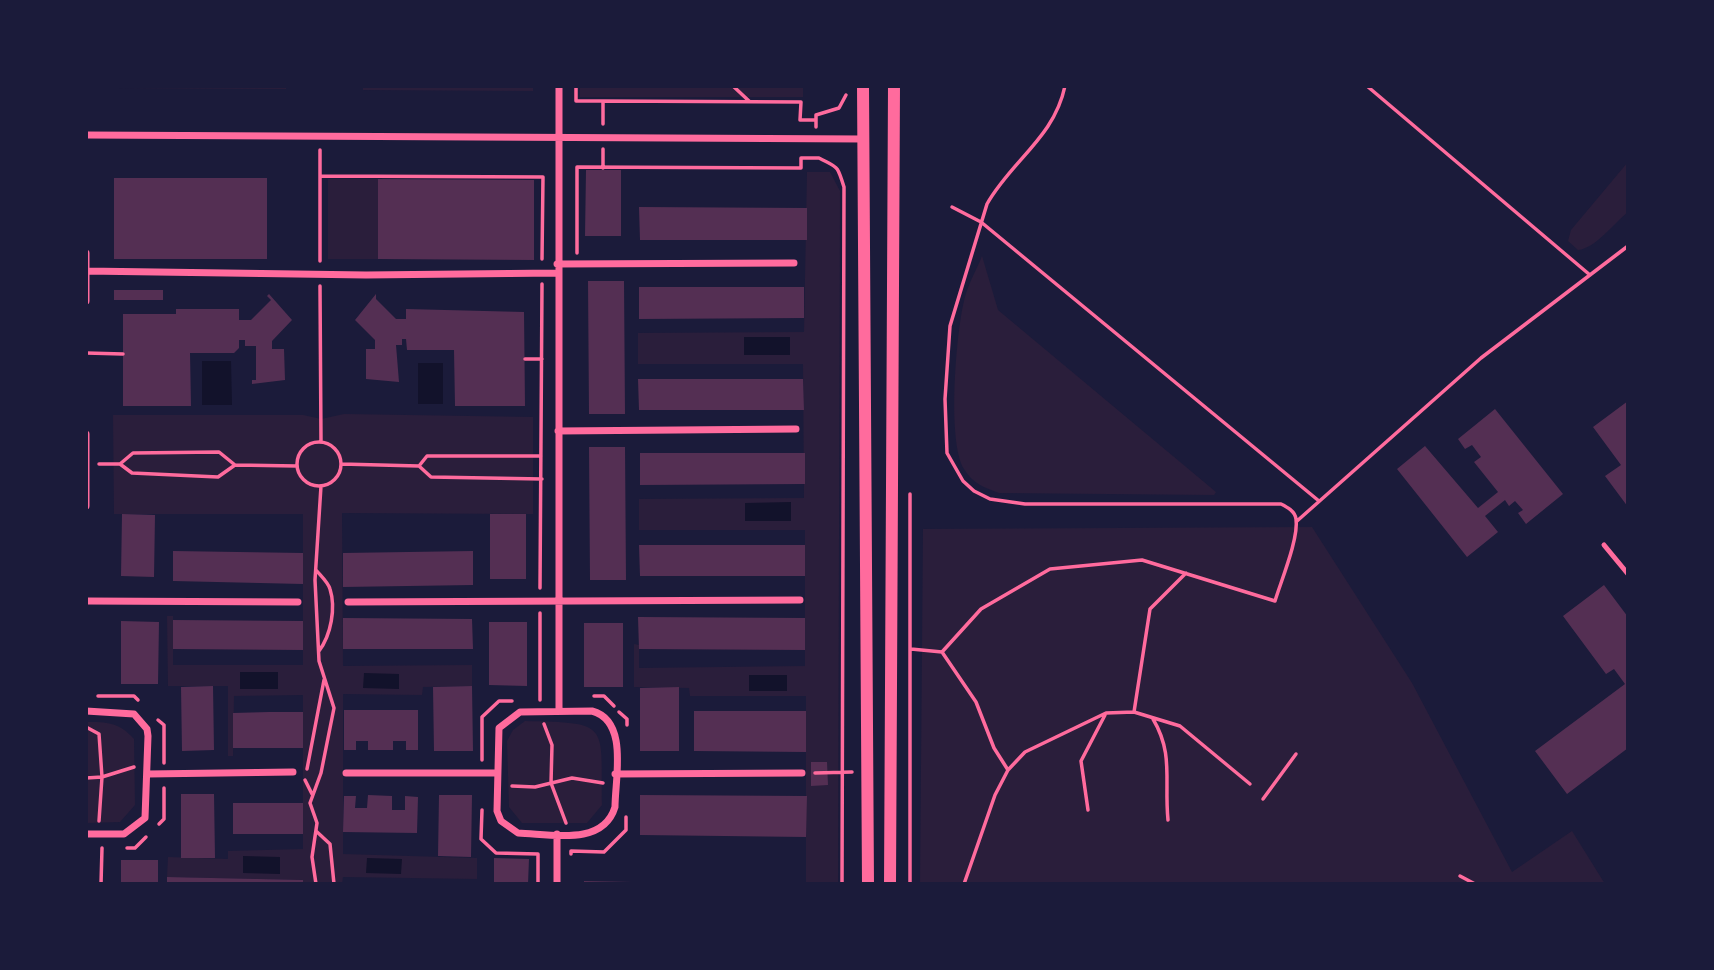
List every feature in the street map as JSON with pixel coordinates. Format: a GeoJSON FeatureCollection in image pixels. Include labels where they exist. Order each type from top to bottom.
{"type":"FeatureCollection","features":[{"type":"Feature","properties":{"kind":"street"},"geometry":{"type":"LineString","coordinates":[[559,86],[559,711]]}},
{"type":"Feature","properties":{"kind":"street"},"geometry":{"type":"LineString","coordinates":[[863,86],[867,274],[868,884]]}},
{"type":"Feature","properties":{"kind":"street"},"geometry":{"type":"LineString","coordinates":[[890,884],[894,86]]}},
{"type":"Feature","properties":{"kind":"street"},"geometry":{"type":"LineString","coordinates":[[86,135],[863,139]]}},
{"type":"Feature","properties":{"kind":"street"},"geometry":{"type":"LineString","coordinates":[[86,253],[86,301]]}},
{"type":"Feature","properties":{"kind":"street"},"geometry":{"type":"LineString","coordinates":[[557,264],[794,263]]}},
{"type":"Feature","properties":{"kind":"street"},"geometry":{"type":"LineString","coordinates":[[86,271],[320,272],[366,275],[557,273]]}},
{"type":"Feature","properties":{"kind":"street"},"geometry":{"type":"LineString","coordinates":[[558,431],[796,429]]}},
{"type":"Feature","properties":{"kind":"street"},"geometry":{"type":"LineString","coordinates":[[86,433],[86,506]]}},
{"type":"Feature","properties":{"kind":"street"},"geometry":{"type":"LineString","coordinates":[[348,602],[800,600]]}},
{"type":"Feature","properties":{"kind":"street"},"geometry":{"type":"LineString","coordinates":[[86,601],[298,602]]}},
{"type":"Feature","properties":{"kind":"street"},"geometry":{"type":"LineString","coordinates":[[86,711],[125,711],[142,720],[148,736],[145,818],[124,834],[86,834]]}},
{"type":"Feature","properties":{"kind":"street"},"geometry":{"type":"LineString","coordinates":[[559,711],[592,711],[609,721],[615,730],[615,807],[612,818],[592,834],[517,833],[509,829],[497,811],[497,738],[505,721],[520,712],[559,711]]}},
{"type":"Feature","properties":{"kind":"street"},"geometry":{"type":"LineString","coordinates":[[148,774],[293,772]]}},
{"type":"Feature","properties":{"kind":"street"},"geometry":{"type":"LineString","coordinates":[[346,773],[497,773]]}},
{"type":"Feature","properties":{"kind":"street"},"geometry":{"type":"LineString","coordinates":[[615,774],[802,773]]}},
{"type":"Feature","properties":{"kind":"street"},"geometry":{"type":"LineString","coordinates":[[557,834],[557,884]]}},
{"type":"Feature","properties":{"kind":"lane"},"geometry":{"type":"LineString","coordinates":[[1604,545],[1628,574]]}},
{"type":"Feature","properties":{"kind":"path"},"geometry":{"type":"LineString","coordinates":[[576,86],[576,101],[800,102],[800,120],[816,120]]}},
{"type":"Feature","properties":{"kind":"path"},"geometry":{"type":"LineString","coordinates":[[733,86],[751,102]]}},
{"type":"Feature","properties":{"kind":"path"},"geometry":{"type":"LineString","coordinates":[[819,158],[816,156],[816,120],[820,112],[839,108],[844,101],[846,86]]}},
{"type":"Feature","properties":{"kind":"path"},"geometry":{"type":"LineString","coordinates":[[1065,86],[1059,111],[1048,129],[995,190],[981,222],[950,326],[945,399],[947,453],[963,481],[990,499],[1025,504],[1267,502],[1292,510],[1296,523]]}},
{"type":"Feature","properties":{"kind":"path"},"geometry":{"type":"LineString","coordinates":[[1367,86],[1590,275]]}},
{"type":"Feature","properties":{"kind":"path"},"geometry":{"type":"LineString","coordinates":[[603,101],[603,168]]}},
{"type":"Feature","properties":{"kind":"path"},"geometry":{"type":"LineString","coordinates":[[577,264],[577,167],[800,168],[801,158],[819,158],[833,162],[839,169],[844,187],[842,884]]}},
{"type":"Feature","properties":{"kind":"path"},"geometry":{"type":"LineString","coordinates":[[320,176],[543,177],[540,702]]}},
{"type":"Feature","properties":{"kind":"path"},"geometry":{"type":"LineString","coordinates":[[952,207],[981,222],[1319,501]]}},
{"type":"Feature","properties":{"kind":"path"},"geometry":{"type":"LineString","coordinates":[[942,652],[981,609],[1050,569],[1142,560],[1275,601],[1296,523],[1454,380],[1628,246]]}},
{"type":"Feature","properties":{"kind":"path"},"geometry":{"type":"LineString","coordinates":[[86,353],[123,354]]}},
{"type":"Feature","properties":{"kind":"path"},"geometry":{"type":"LineString","coordinates":[[525,359],[542,359]]}},
{"type":"Feature","properties":{"kind":"path"},"geometry":{"type":"LineString","coordinates":[[313,442],[329,444],[335,449],[341,464],[335,479],[321,486],[307,483],[297,466],[300,451],[313,442]]}},
{"type":"Feature","properties":{"kind":"path"},"geometry":{"type":"LineString","coordinates":[[121,464],[133,453],[219,452],[235,465]]}},
{"type":"Feature","properties":{"kind":"path"},"geometry":{"type":"LineString","coordinates":[[419,466],[427,456],[558,457]]}},
{"type":"Feature","properties":{"kind":"path"},"geometry":{"type":"LineString","coordinates":[[86,464],[121,464],[132,473],[218,477],[235,465],[297,466]]}},
{"type":"Feature","properties":{"kind":"path"},"geometry":{"type":"LineString","coordinates":[[341,464],[419,466],[431,477],[558,480]]}},
{"type":"Feature","properties":{"kind":"path"},"geometry":{"type":"LineString","coordinates":[[316,884],[312,857],[317,824],[310,803],[321,773],[334,709],[318,652],[316,570],[321,486]]}},
{"type":"Feature","properties":{"kind":"path"},"geometry":{"type":"LineString","coordinates":[[316,570],[330,587],[332,616],[328,640],[318,652]]}},
{"type":"Feature","properties":{"kind":"path"},"geometry":{"type":"LineString","coordinates":[[1134,712],[1150,609],[1185,573]]}},
{"type":"Feature","properties":{"kind":"path"},"geometry":{"type":"LineString","coordinates":[[911,649],[942,652]]}},
{"type":"Feature","properties":{"kind":"path"},"geometry":{"type":"LineString","coordinates":[[942,652],[976,702],[994,748],[1008,769]]}},
{"type":"Feature","properties":{"kind":"path"},"geometry":{"type":"LineString","coordinates":[[313,795],[304,783],[325,678]]}},
{"type":"Feature","properties":{"kind":"path"},"geometry":{"type":"LineString","coordinates":[[583,696],[604,696],[627,719],[627,733]]}},
{"type":"Feature","properties":{"kind":"path"},"geometry":{"type":"LineString","coordinates":[[482,773],[482,718],[499,701],[512,701]]}},
{"type":"Feature","properties":{"kind":"path"},"geometry":{"type":"LineString","coordinates":[[964,884],[995,795],[1008,769],[1025,752],[1106,713],[1134,712],[1180,726],[1250,784]]}},
{"type":"Feature","properties":{"kind":"path"},"geometry":{"type":"LineString","coordinates":[[1088,810],[1081,761],[1106,713]]}},
{"type":"Feature","properties":{"kind":"path"},"geometry":{"type":"LineString","coordinates":[[1152,718],[1164,738],[1169,766],[1165,791],[1168,820]]}},
{"type":"Feature","properties":{"kind":"path"},"geometry":{"type":"LineString","coordinates":[[543,722],[552,745],[551,783],[566,823]]}},
{"type":"Feature","properties":{"kind":"path"},"geometry":{"type":"LineString","coordinates":[[86,727],[99,734],[102,777],[99,823]]}},
{"type":"Feature","properties":{"kind":"path"},"geometry":{"type":"LineString","coordinates":[[1263,799],[1296,754]]}},
{"type":"Feature","properties":{"kind":"path"},"geometry":{"type":"LineString","coordinates":[[86,778],[102,777],[134,767],[148,787]]}},
{"type":"Feature","properties":{"kind":"path"},"geometry":{"type":"LineString","coordinates":[[802,773],[868,772]]}},
{"type":"Feature","properties":{"kind":"path"},"geometry":{"type":"LineString","coordinates":[[497,786],[535,787],[572,778],[588,778],[626,790],[626,830],[604,852],[571,851],[571,862]]}},
{"type":"Feature","properties":{"kind":"path"},"geometry":{"type":"LineString","coordinates":[[482,804],[481,839],[496,853],[538,853],[538,884]]}},
{"type":"Feature","properties":{"kind":"path"},"geometry":{"type":"LineString","coordinates":[[316,831],[330,844],[334,884]]}},
{"type":"Feature","properties":{"kind":"path"},"geometry":{"type":"LineString","coordinates":[[1460,876],[1475,884]]}},
{"type":"Feature","properties":{"kind":"shaded area"},"geometry":{"type":"Polygon","coordinates":[[[286,86],[286,89],[118,88],[286,86]]]}},
{"type":"Feature","properties":{"kind":"shaded area"},"geometry":{"type":"Polygon","coordinates":[[[363,86],[533,86],[533,91],[363,90],[363,86]]]}},
{"type":"Feature","properties":{"kind":"shaded area"},"geometry":{"type":"Polygon","coordinates":[[[580,86],[803,86],[803,97],[580,97],[580,86]]]}},
{"type":"Feature","properties":{"kind":"shaded area"},"geometry":{"type":"Polygon","coordinates":[[[1628,162],[1628,212],[1598,240],[1578,250],[1568,241],[1571,230],[1628,162]]]}},
{"type":"Feature","properties":{"kind":"shaded area"},"geometry":{"type":"Polygon","coordinates":[[[807,172],[830,172],[840,191],[838,884],[806,884],[806,696],[690,696],[689,688],[634,687],[634,644],[639,645],[639,668],[805,666],[805,530],[639,530],[639,499],[804,498],[803,364],[638,364],[638,333],[804,332],[807,172]]]}},
{"type":"Feature","properties":{"kind":"shaded area"},"geometry":{"type":"Polygon","coordinates":[[[328,179],[378,179],[378,259],[328,259],[328,179]]]}},
{"type":"Feature","properties":{"kind":"shaded area"},"geometry":{"type":"Polygon","coordinates":[[[982,256],[998,310],[1216,492],[1214,495],[999,493],[971,478],[959,455],[954,412],[955,387],[958,337],[964,301],[982,256]]]}},
{"type":"Feature","properties":{"kind":"shaded area"},"geometry":{"type":"Polygon","coordinates":[[[744,337],[790,337],[790,355],[744,355],[744,337]]]}},
{"type":"Feature","properties":{"kind":"shaded area"},"geometry":{"type":"Polygon","coordinates":[[[202,361],[231,361],[232,405],[202,405],[202,361]]]}},
{"type":"Feature","properties":{"kind":"shaded area"},"geometry":{"type":"Polygon","coordinates":[[[418,363],[443,363],[443,404],[418,404],[418,363]]]}},
{"type":"Feature","properties":{"kind":"shaded area"},"geometry":{"type":"Polygon","coordinates":[[[344,414],[533,417],[533,514],[342,513],[343,666],[472,665],[472,686],[423,687],[422,695],[343,694],[343,854],[477,858],[477,879],[343,877],[342,884],[303,884],[302,880],[167,877],[168,857],[228,859],[228,851],[303,849],[303,695],[234,696],[233,756],[228,756],[228,686],[168,686],[167,616],[173,616],[173,665],[303,665],[303,514],[114,514],[113,415],[303,415],[321,419],[344,414]]]}},
{"type":"Feature","properties":{"kind":"shaded area"},"geometry":{"type":"Polygon","coordinates":[[[791,502],[791,521],[745,521],[745,503],[791,502]]]}},
{"type":"Feature","properties":{"kind":"shaded area"},"geometry":{"type":"Polygon","coordinates":[[[1312,527],[1412,683],[1512,872],[1572,831],[1605,884],[920,884],[923,529],[1312,527]]]}},
{"type":"Feature","properties":{"kind":"shaded area"},"geometry":{"type":"Polygon","coordinates":[[[240,672],[278,672],[278,689],[240,689],[240,672]]]}},
{"type":"Feature","properties":{"kind":"shaded area"},"geometry":{"type":"Polygon","coordinates":[[[364,673],[399,674],[399,689],[363,688],[364,673]]]}},
{"type":"Feature","properties":{"kind":"shaded area"},"geometry":{"type":"Polygon","coordinates":[[[749,675],[787,675],[787,691],[749,691],[749,675]]]}},
{"type":"Feature","properties":{"kind":"shaded area"},"geometry":{"type":"Polygon","coordinates":[[[525,721],[573,723],[587,727],[595,733],[600,743],[602,758],[602,805],[587,823],[522,823],[509,807],[507,741],[513,730],[525,721]]]}},
{"type":"Feature","properties":{"kind":"shaded area"},"geometry":{"type":"Polygon","coordinates":[[[86,722],[112,724],[134,739],[135,805],[120,822],[86,823],[86,722]]]}},
{"type":"Feature","properties":{"kind":"shaded area"},"geometry":{"type":"Polygon","coordinates":[[[243,856],[280,857],[280,874],[243,873],[243,856]]]}},
{"type":"Feature","properties":{"kind":"shaded area"},"geometry":{"type":"Polygon","coordinates":[[[367,858],[402,859],[401,874],[366,873],[367,858]]]}},
{"type":"Feature","properties":{"kind":"building"},"geometry":{"type":"Polygon","coordinates":[[[586,170],[621,170],[621,236],[585,236],[586,170]]]}},
{"type":"Feature","properties":{"kind":"building"},"geometry":{"type":"Polygon","coordinates":[[[114,178],[267,178],[267,259],[114,259],[114,178]]]}},
{"type":"Feature","properties":{"kind":"building"},"geometry":{"type":"Polygon","coordinates":[[[378,179],[534,180],[534,260],[378,259],[378,179]]]}},
{"type":"Feature","properties":{"kind":"building"},"geometry":{"type":"Polygon","coordinates":[[[639,207],[807,208],[807,240],[640,240],[639,207]]]}},
{"type":"Feature","properties":{"kind":"building"},"geometry":{"type":"Polygon","coordinates":[[[588,281],[624,281],[625,414],[589,414],[588,281]]]}},
{"type":"Feature","properties":{"kind":"building"},"geometry":{"type":"Polygon","coordinates":[[[639,287],[804,287],[804,318],[639,319],[639,287]]]}},
{"type":"Feature","properties":{"kind":"building"},"geometry":{"type":"Polygon","coordinates":[[[114,290],[163,290],[163,300],[114,300],[114,290]]]}},
{"type":"Feature","properties":{"kind":"building"},"geometry":{"type":"Polygon","coordinates":[[[269,294],[292,320],[272,341],[272,349],[284,349],[285,380],[252,384],[252,380],[256,380],[256,346],[245,346],[245,340],[239,340],[239,348],[234,353],[190,353],[191,406],[123,406],[123,314],[176,314],[176,309],[239,309],[239,320],[251,320],[271,300],[267,296],[269,294]]]}},
{"type":"Feature","properties":{"kind":"building"},"geometry":{"type":"Polygon","coordinates":[[[376,294],[376,299],[396,319],[406,319],[406,309],[524,312],[525,406],[455,406],[454,350],[407,350],[406,339],[402,339],[402,345],[396,345],[399,382],[366,379],[366,349],[375,349],[375,340],[355,320],[376,294]]]}},
{"type":"Feature","properties":{"kind":"building"},"geometry":{"type":"Polygon","coordinates":[[[638,379],[803,379],[804,410],[639,410],[638,379]]]}},
{"type":"Feature","properties":{"kind":"building"},"geometry":{"type":"Polygon","coordinates":[[[1628,401],[1628,507],[1605,476],[1621,465],[1593,427],[1628,401]]]}},
{"type":"Feature","properties":{"kind":"building"},"geometry":{"type":"Polygon","coordinates":[[[1495,409],[1563,494],[1526,524],[1518,513],[1523,510],[1515,501],[1509,506],[1505,500],[1485,516],[1498,532],[1467,557],[1397,469],[1425,446],[1478,508],[1498,492],[1474,462],[1481,457],[1472,445],[1465,449],[1458,439],[1495,409]]]}},
{"type":"Feature","properties":{"kind":"building"},"geometry":{"type":"Polygon","coordinates":[[[589,447],[625,447],[626,580],[590,580],[589,447]]]}},
{"type":"Feature","properties":{"kind":"building"},"geometry":{"type":"Polygon","coordinates":[[[640,453],[805,453],[805,484],[640,485],[640,453]]]}},
{"type":"Feature","properties":{"kind":"building"},"geometry":{"type":"Polygon","coordinates":[[[122,514],[155,515],[154,577],[121,576],[122,514]]]}},
{"type":"Feature","properties":{"kind":"building"},"geometry":{"type":"Polygon","coordinates":[[[490,514],[526,514],[526,579],[490,579],[490,514]]]}},
{"type":"Feature","properties":{"kind":"building"},"geometry":{"type":"Polygon","coordinates":[[[639,545],[805,545],[805,576],[640,576],[639,545]]]}},
{"type":"Feature","properties":{"kind":"building"},"geometry":{"type":"Polygon","coordinates":[[[173,551],[303,553],[303,584],[173,581],[173,551]]]}},
{"type":"Feature","properties":{"kind":"building"},"geometry":{"type":"Polygon","coordinates":[[[473,551],[473,585],[343,587],[343,553],[473,551]]]}},
{"type":"Feature","properties":{"kind":"building"},"geometry":{"type":"Polygon","coordinates":[[[1604,585],[1628,617],[1628,748],[1567,794],[1535,751],[1625,684],[1614,669],[1606,674],[1563,616],[1604,585]]]}},
{"type":"Feature","properties":{"kind":"building"},"geometry":{"type":"Polygon","coordinates":[[[638,617],[805,618],[805,650],[639,649],[638,617]]]}},
{"type":"Feature","properties":{"kind":"building"},"geometry":{"type":"Polygon","coordinates":[[[343,618],[472,619],[473,649],[343,649],[343,618]]]}},
{"type":"Feature","properties":{"kind":"building"},"geometry":{"type":"Polygon","coordinates":[[[173,620],[303,621],[303,650],[173,649],[173,620]]]}},
{"type":"Feature","properties":{"kind":"building"},"geometry":{"type":"Polygon","coordinates":[[[121,621],[159,622],[158,684],[121,684],[121,621]]]}},
{"type":"Feature","properties":{"kind":"building"},"geometry":{"type":"Polygon","coordinates":[[[489,622],[527,622],[527,686],[489,685],[489,622]]]}},
{"type":"Feature","properties":{"kind":"building"},"geometry":{"type":"Polygon","coordinates":[[[584,623],[623,623],[623,687],[584,687],[584,623]]]}},
{"type":"Feature","properties":{"kind":"building"},"geometry":{"type":"Polygon","coordinates":[[[213,686],[214,750],[182,751],[181,687],[213,686]]]}},
{"type":"Feature","properties":{"kind":"building"},"geometry":{"type":"Polygon","coordinates":[[[472,686],[473,751],[434,751],[433,687],[472,686]]]}},
{"type":"Feature","properties":{"kind":"building"},"geometry":{"type":"Polygon","coordinates":[[[679,687],[679,751],[640,751],[640,688],[679,687]]]}},
{"type":"Feature","properties":{"kind":"building"},"geometry":{"type":"Polygon","coordinates":[[[344,710],[418,710],[418,750],[406,750],[406,741],[393,741],[393,750],[368,750],[368,741],[356,741],[356,750],[344,750],[344,710]]]}},
{"type":"Feature","properties":{"kind":"building"},"geometry":{"type":"Polygon","coordinates":[[[694,711],[806,711],[806,752],[694,751],[694,711]]]}},
{"type":"Feature","properties":{"kind":"building"},"geometry":{"type":"Polygon","coordinates":[[[303,712],[303,748],[233,748],[233,713],[303,712]]]}},
{"type":"Feature","properties":{"kind":"building"},"geometry":{"type":"Polygon","coordinates":[[[811,762],[827,762],[828,785],[811,786],[811,762]]]}},
{"type":"Feature","properties":{"kind":"building"},"geometry":{"type":"Polygon","coordinates":[[[181,794],[214,794],[215,858],[181,858],[181,794]]]}},
{"type":"Feature","properties":{"kind":"building"},"geometry":{"type":"Polygon","coordinates":[[[368,795],[392,796],[392,810],[405,810],[405,796],[418,797],[417,833],[343,832],[344,796],[356,796],[355,808],[367,808],[368,795]]]}},
{"type":"Feature","properties":{"kind":"building"},"geometry":{"type":"Polygon","coordinates":[[[439,795],[472,795],[471,857],[438,856],[439,795]]]}},
{"type":"Feature","properties":{"kind":"building"},"geometry":{"type":"Polygon","coordinates":[[[640,795],[807,796],[806,837],[640,835],[640,795]]]}},
{"type":"Feature","properties":{"kind":"building"},"geometry":{"type":"Polygon","coordinates":[[[233,803],[303,803],[303,834],[233,834],[233,803]]]}},
{"type":"Feature","properties":{"kind":"building"},"geometry":{"type":"Polygon","coordinates":[[[494,858],[529,859],[528,884],[494,884],[494,858]]]}},
{"type":"Feature","properties":{"kind":"building"},"geometry":{"type":"Polygon","coordinates":[[[121,860],[158,860],[158,884],[121,884],[121,860]]]}},
{"type":"Feature","properties":{"kind":"building"},"geometry":{"type":"Polygon","coordinates":[[[167,877],[303,880],[303,884],[167,884],[167,877]]]}},
{"type":"Feature","properties":{"kind":"building"},"geometry":{"type":"Polygon","coordinates":[[[584,881],[632,882],[632,884],[584,884],[584,881]]]}}]}
